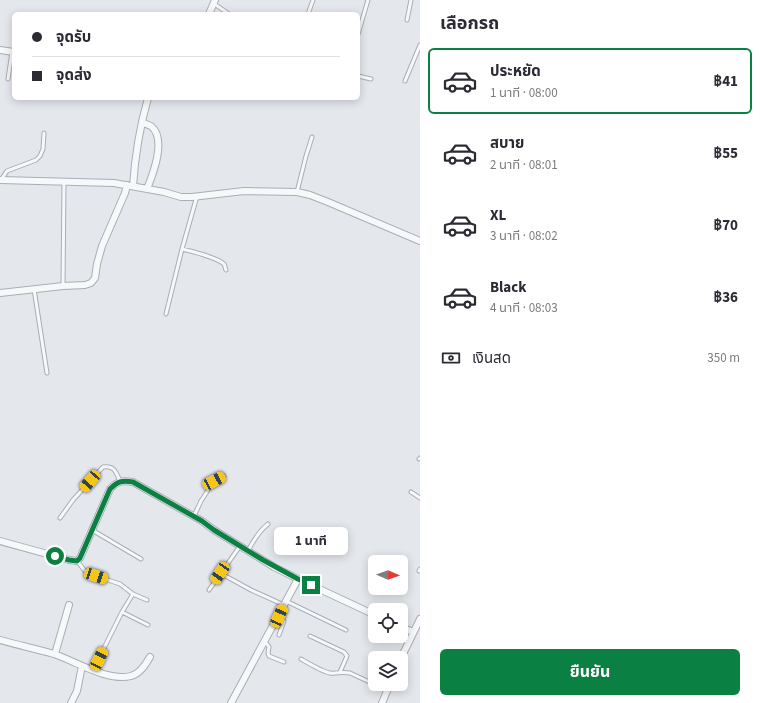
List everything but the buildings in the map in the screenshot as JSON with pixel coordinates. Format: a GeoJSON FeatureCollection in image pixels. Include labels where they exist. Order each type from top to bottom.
{"type":"FeatureCollection","features":[{"type":"Feature","properties":{"kind":"street"},"geometry":{"type":"LineString","coordinates":[[210,12],[214,2]]}},
{"type":"Feature","properties":{"kind":"street"},"geometry":{"type":"LineString","coordinates":[[0,50],[12,52]]}},
{"type":"Feature","properties":{"kind":"street"},"geometry":{"type":"LineString","coordinates":[[0,292],[85,285],[93,281],[102,246],[125,193],[130,185],[148,100]]}},
{"type":"Feature","properties":{"kind":"street"},"geometry":{"type":"LineString","coordinates":[[142,122],[151,126],[155,132],[157,140],[157,158],[147,189]]}},
{"type":"Feature","properties":{"kind":"street"},"geometry":{"type":"LineString","coordinates":[[1,180],[114,183],[181,196],[244,192],[297,192],[328,202],[420,241]]}},
{"type":"Feature","properties":{"kind":"street"},"geometry":{"type":"LineString","coordinates":[[0,541],[77,561],[80,558],[110,489],[120,481],[133,482],[194,516],[269,564],[368,612]]}},
{"type":"Feature","properties":{"kind":"street"},"geometry":{"type":"LineString","coordinates":[[231,703],[298,579]]}},
{"type":"Feature","properties":{"kind":"street"},"geometry":{"type":"LineString","coordinates":[[55,654],[69,605]]}},
{"type":"Feature","properties":{"kind":"street"},"geometry":{"type":"LineString","coordinates":[[404,651],[420,618]]}},
{"type":"Feature","properties":{"kind":"street"},"geometry":{"type":"LineString","coordinates":[[408,630],[413,632]]}},
{"type":"Feature","properties":{"kind":"street"},"geometry":{"type":"LineString","coordinates":[[0,640],[55,654],[82,666],[115,676],[132,676],[142,669],[150,657]]}},
{"type":"Feature","properties":{"kind":"street"},"geometry":{"type":"LineString","coordinates":[[71,703],[78,687],[82,666]]}},
{"type":"Feature","properties":{"kind":"street"},"geometry":{"type":"LineString","coordinates":[[382,703],[387,691]]}},
{"type":"Feature","properties":{"kind":"lane"},"geometry":{"type":"LineString","coordinates":[[309,12],[313,0]]}},
{"type":"Feature","properties":{"kind":"lane"},"geometry":{"type":"LineString","coordinates":[[360,27],[368,0]]}},
{"type":"Feature","properties":{"kind":"lane"},"geometry":{"type":"LineString","coordinates":[[407,20],[411,0]]}},
{"type":"Feature","properties":{"kind":"lane"},"geometry":{"type":"LineString","coordinates":[[214,2],[226,12]]}},
{"type":"Feature","properties":{"kind":"lane"},"geometry":{"type":"LineString","coordinates":[[404,81],[420,45]]}},
{"type":"Feature","properties":{"kind":"lane"},"geometry":{"type":"LineString","coordinates":[[8,79],[12,57]]}},
{"type":"Feature","properties":{"kind":"lane"},"geometry":{"type":"LineString","coordinates":[[360,76],[371,79]]}},
{"type":"Feature","properties":{"kind":"lane"},"geometry":{"type":"LineString","coordinates":[[1,180],[7,171],[36,160],[40,156],[43,149],[44,133]]}},
{"type":"Feature","properties":{"kind":"lane"},"geometry":{"type":"LineString","coordinates":[[297,192],[312,138]]}},
{"type":"Feature","properties":{"kind":"lane"},"geometry":{"type":"LineString","coordinates":[[63,286],[64,182]]}},
{"type":"Feature","properties":{"kind":"lane"},"geometry":{"type":"LineString","coordinates":[[166,314],[197,196]]}},
{"type":"Feature","properties":{"kind":"lane"},"geometry":{"type":"LineString","coordinates":[[182,249],[196,252],[218,260],[223,263],[226,270]]}},
{"type":"Feature","properties":{"kind":"lane"},"geometry":{"type":"LineString","coordinates":[[34,289],[47,373]]}},
{"type":"Feature","properties":{"kind":"lane"},"geometry":{"type":"LineString","coordinates":[[60,518],[73,500],[103,467],[112,467],[120,481]]}},
{"type":"Feature","properties":{"kind":"lane"},"geometry":{"type":"LineString","coordinates":[[194,516],[201,501],[214,481],[224,476]]}},
{"type":"Feature","properties":{"kind":"lane"},"geometry":{"type":"LineString","coordinates":[[411,492],[420,498]]}},
{"type":"Feature","properties":{"kind":"lane"},"geometry":{"type":"LineString","coordinates":[[248,551],[255,537],[268,524]]}},
{"type":"Feature","properties":{"kind":"lane"},"geometry":{"type":"LineString","coordinates":[[92,530],[141,559]]}},
{"type":"Feature","properties":{"kind":"lane"},"geometry":{"type":"LineString","coordinates":[[209,590],[240,546]]}},
{"type":"Feature","properties":{"kind":"lane"},"geometry":{"type":"LineString","coordinates":[[77,561],[85,571],[120,584],[133,594],[147,600]]}},
{"type":"Feature","properties":{"kind":"lane"},"geometry":{"type":"LineString","coordinates":[[220,573],[251,590],[285,603],[346,630]]}},
{"type":"Feature","properties":{"kind":"lane"},"geometry":{"type":"LineString","coordinates":[[93,670],[122,612],[133,594]]}},
{"type":"Feature","properties":{"kind":"lane"},"geometry":{"type":"LineString","coordinates":[[122,612],[148,625]]}},
{"type":"Feature","properties":{"kind":"lane"},"geometry":{"type":"LineString","coordinates":[[279,616],[284,621],[279,635]]}},
{"type":"Feature","properties":{"kind":"lane"},"geometry":{"type":"LineString","coordinates":[[310,636],[346,654],[347,656],[340,672]]}},
{"type":"Feature","properties":{"kind":"lane"},"geometry":{"type":"LineString","coordinates":[[264,642],[269,647],[269,656],[284,662]]}},
{"type":"Feature","properties":{"kind":"lane"},"geometry":{"type":"LineString","coordinates":[[301,659],[327,673],[333,674],[345,672],[368,679]]}},
{"type":"Feature","properties":{"kind":"route"},"geometry":{"type":"LineString","coordinates":[[55,556],[77,561],[80,558],[110,489],[120,481],[126,481],[133,482],[202,521],[274,567],[311,585]]}}]}
